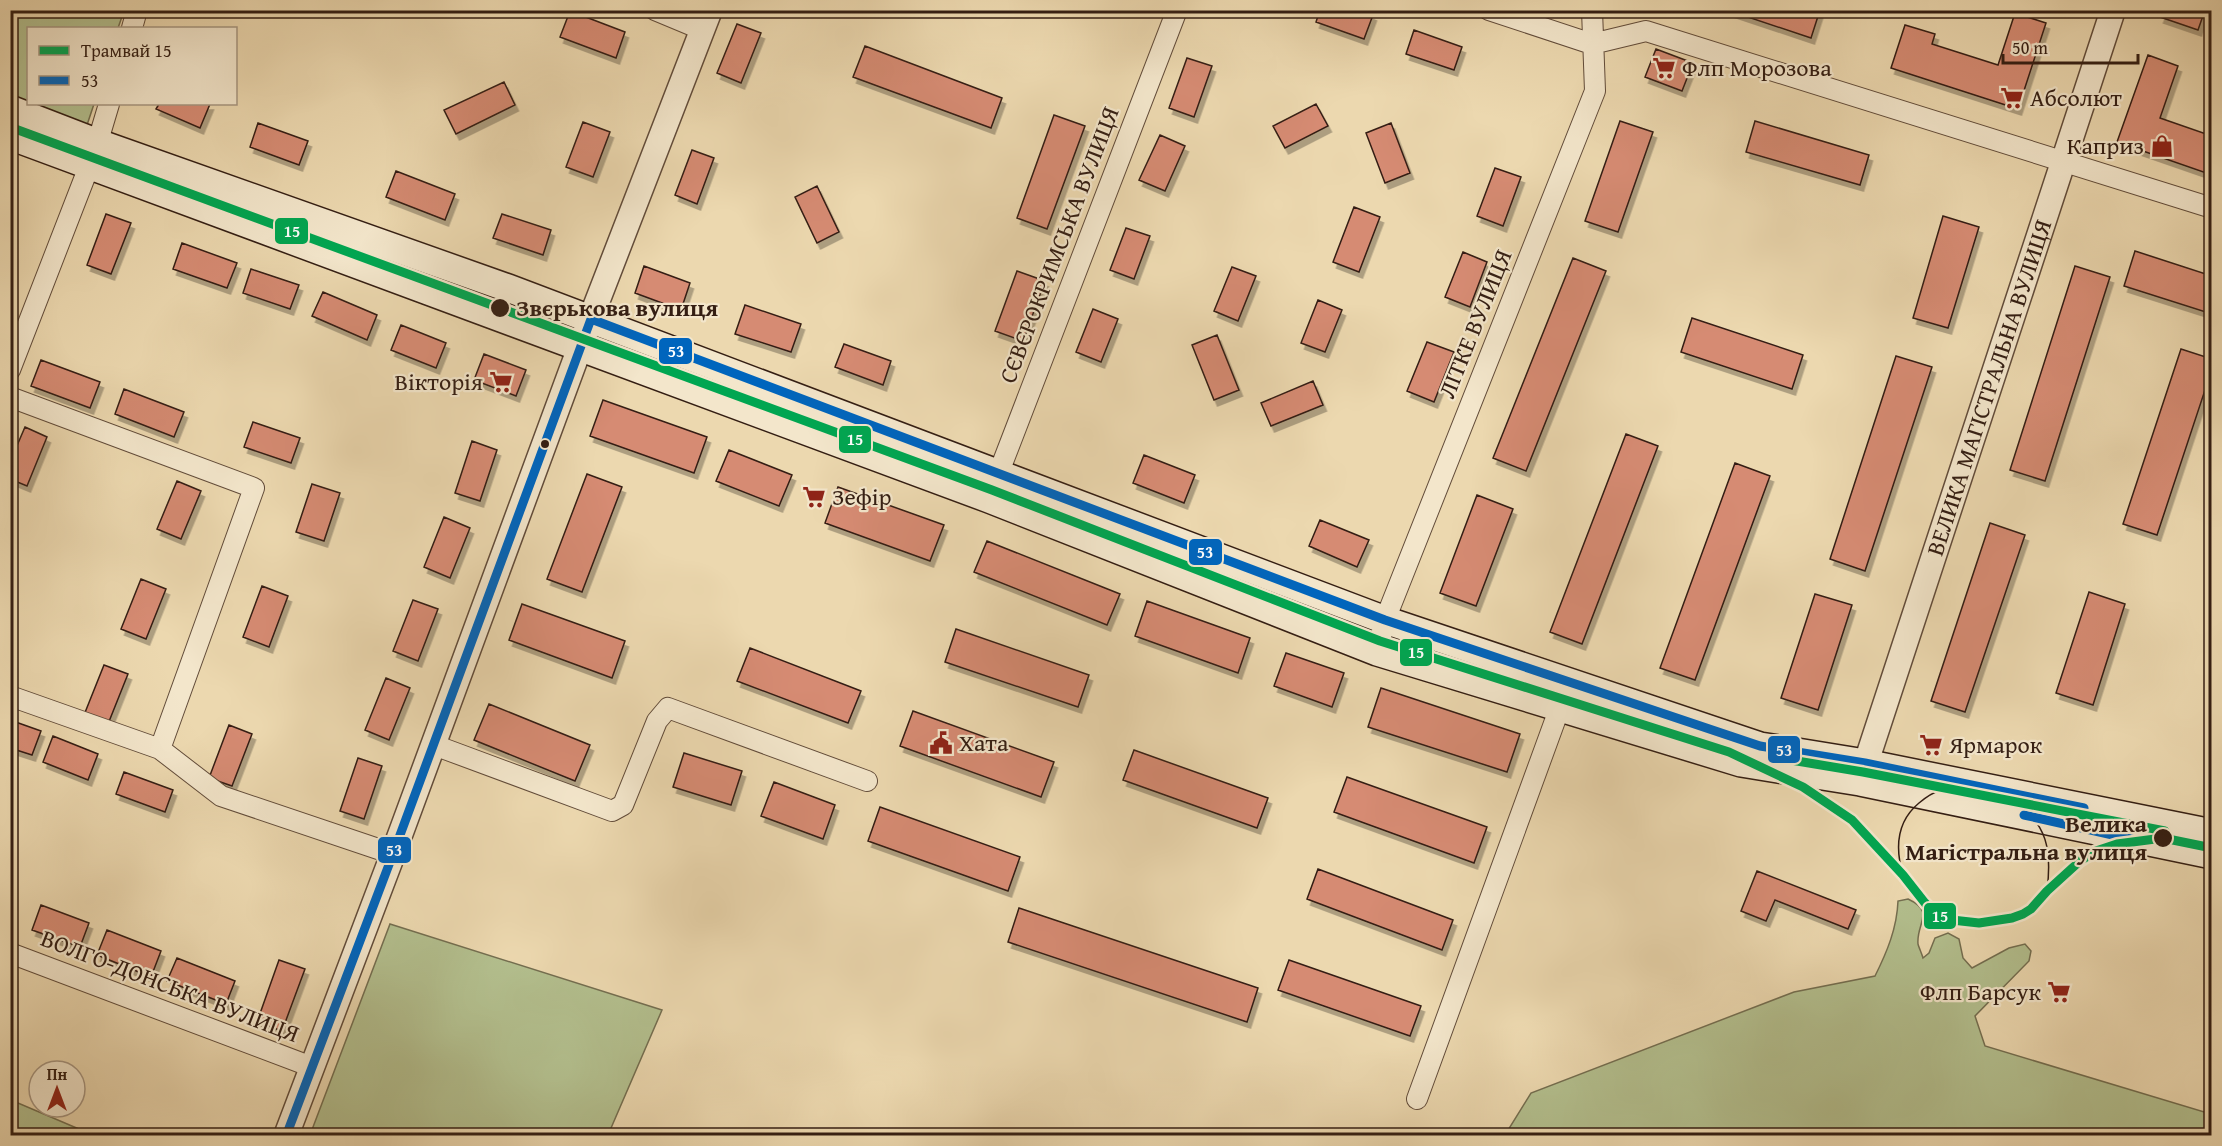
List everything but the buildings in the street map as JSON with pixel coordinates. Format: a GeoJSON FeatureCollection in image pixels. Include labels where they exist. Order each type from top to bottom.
{"type":"FeatureCollection","features":[{"type":"Feature","properties":{"kind":"main road"},"geometry":{"type":"LineString","coordinates":[[10,109],[93,155],[580,348],[989,499],[1377,652],[1741,763],[1862,773],[2211,833]]}},
{"type":"Feature","properties":{"kind":"main road"},"geometry":{"type":"LineString","coordinates":[[10,136],[93,155],[508,288],[1385,620],[1760,746],[1862,773],[2211,855]]}},
{"type":"Feature","properties":{"kind":"street"},"geometry":{"type":"LineString","coordinates":[[132,27],[137,10]]}},
{"type":"Feature","properties":{"kind":"street"},"geometry":{"type":"LineString","coordinates":[[286,1136],[434,745],[580,348],[707,20],[655,10]]}},
{"type":"Feature","properties":{"kind":"street","name":"СЄВЄРОКРИМСЬКА ВУЛИЦЯ"},"geometry":{"type":"LineString","coordinates":[[989,499],[1176,10]]}},
{"type":"Feature","properties":{"kind":"street"},"geometry":{"type":"LineString","coordinates":[[1489,10],[1592,44],[1646,31],[2064,160],[2211,208]]}},
{"type":"Feature","properties":{"kind":"street","name":"ЛІТКЕ ВУЛИЦЯ"},"geometry":{"type":"LineString","coordinates":[[1377,652],[1385,620],[1595,91],[1592,10]]}},
{"type":"Feature","properties":{"kind":"street","name":"ВЕЛИКА МАГІСТРАЛЬНА ВУЛИЦЯ"},"geometry":{"type":"LineString","coordinates":[[1862,773],[2113,10]]}},
{"type":"Feature","properties":{"kind":"street"},"geometry":{"type":"LineString","coordinates":[[10,370],[93,155],[110,105]]}},
{"type":"Feature","properties":{"kind":"street"},"geometry":{"type":"LineString","coordinates":[[10,397],[254,488],[160,749]]}},
{"type":"Feature","properties":{"kind":"street"},"geometry":{"type":"LineString","coordinates":[[10,696],[160,749],[221,795],[393,854]]}},
{"type":"Feature","properties":{"kind":"street"},"geometry":{"type":"LineString","coordinates":[[1417,1099],[1560,707]]}},
{"type":"Feature","properties":{"kind":"street"},"geometry":{"type":"LineString","coordinates":[[434,745],[612,810],[623,805],[657,721],[668,708],[867,781]]}},
{"type":"Feature","properties":{"kind":"street","name":"ВОЛГО-ДОНСЬКА ВУЛИЦЯ"},"geometry":{"type":"LineString","coordinates":[[10,953],[312,1067]]}},
{"type":"Feature","properties":{"kind":"green space"},"geometry":{"type":"Polygon","coordinates":[[[11,10],[124,11],[118,27],[27,27],[27,102],[11,94],[11,10]]]}},
{"type":"Feature","properties":{"kind":"green space"},"geometry":{"type":"Polygon","coordinates":[[[36,105],[94,105],[87,125],[36,105]]]}},
{"type":"Feature","properties":{"kind":"green space"},"geometry":{"type":"Polygon","coordinates":[[[1908,899],[1916,904],[1923,913],[1918,944],[1923,958],[1929,953],[1935,938],[1948,933],[1959,939],[1963,958],[1972,968],[2009,948],[2025,944],[2031,951],[2029,961],[1975,1016],[1985,1046],[2211,1114],[2211,1135],[1505,1135],[1531,1093],[1794,992],[1875,976],[1891,940],[1898,901],[1908,899]]]}},
{"type":"Feature","properties":{"kind":"green space"},"geometry":{"type":"Polygon","coordinates":[[[390,924],[662,1010],[608,1135],[310,1135],[390,924]]]}},
{"type":"Feature","properties":{"kind":"green space"},"geometry":{"type":"Polygon","coordinates":[[[10,1100],[27,1107],[27,1119],[56,1119],[93,1135],[11,1135],[10,1100]]]}},
{"type":"Feature","properties":{"kind":"tram line","name":"15"},"geometry":{"type":"LineString","coordinates":[[10,127],[992,490],[1380,641],[1729,752],[1803,787],[1852,820],[1903,875],[1925,903],[1937,915],[1952,920],[1979,923],[2023,914],[2080,861],[2096,851],[2117,844],[2163,838],[2212,848]]}},
{"type":"Feature","properties":{"kind":"tram line","name":"15"},"geometry":{"type":"LineString","coordinates":[[1779,758],[1863,772],[2165,831]]}},
{"type":"Feature","properties":{"kind":"tram line"},"geometry":{"type":"LineString","coordinates":[[1903,875],[1900,865],[1899,836],[1911,810],[1931,794],[1957,790]]}},
{"type":"Feature","properties":{"kind":"tram line"},"geometry":{"type":"LineString","coordinates":[[2012,800],[2033,818],[2045,839],[2049,863],[2047,891]]}},
{"type":"Feature","properties":{"kind":"transit line","name":"53"},"geometry":{"type":"LineString","coordinates":[[286,1136],[591,319],[1385,620],[1760,746],[1865,763],[2084,808]]}},
{"type":"Feature","properties":{"kind":"transit line","name":"53"},"geometry":{"type":"LineString","coordinates":[[2024,815],[2135,840]]}},
{"type":"Feature","properties":{"kind":"place","name":"Флп Морозова"},"geometry":{"type":"Point","coordinates":[1664,68]}},
{"type":"Feature","properties":{"kind":"place","name":"Абсолют"},"geometry":{"type":"Point","coordinates":[2012,98]}},
{"type":"Feature","properties":{"kind":"place","name":"Каприз"},"geometry":{"type":"Point","coordinates":[2162,146]}},
{"type":"Feature","properties":{"kind":"place","name":"Звєрькова вулиця"},"geometry":{"type":"Point","coordinates":[500,308]}},
{"type":"Feature","properties":{"kind":"place","name":"Вікторія"},"geometry":{"type":"Point","coordinates":[501,382]}},
{"type":"Feature","properties":{"kind":"place","name":"Зефір"},"geometry":{"type":"Point","coordinates":[814,497]}},
{"type":"Feature","properties":{"kind":"place","name":"Хата"},"geometry":{"type":"Point","coordinates":[941,743]}},
{"type":"Feature","properties":{"kind":"place","name":"Ярмарок"},"geometry":{"type":"Point","coordinates":[1931,745]}},
{"type":"Feature","properties":{"kind":"place","name":"Велика Магістральна вулиця"},"geometry":{"type":"Point","coordinates":[2163,838]}},
{"type":"Feature","properties":{"kind":"place","name":"Флп Барсук"},"geometry":{"type":"Point","coordinates":[2059,992]}}]}
